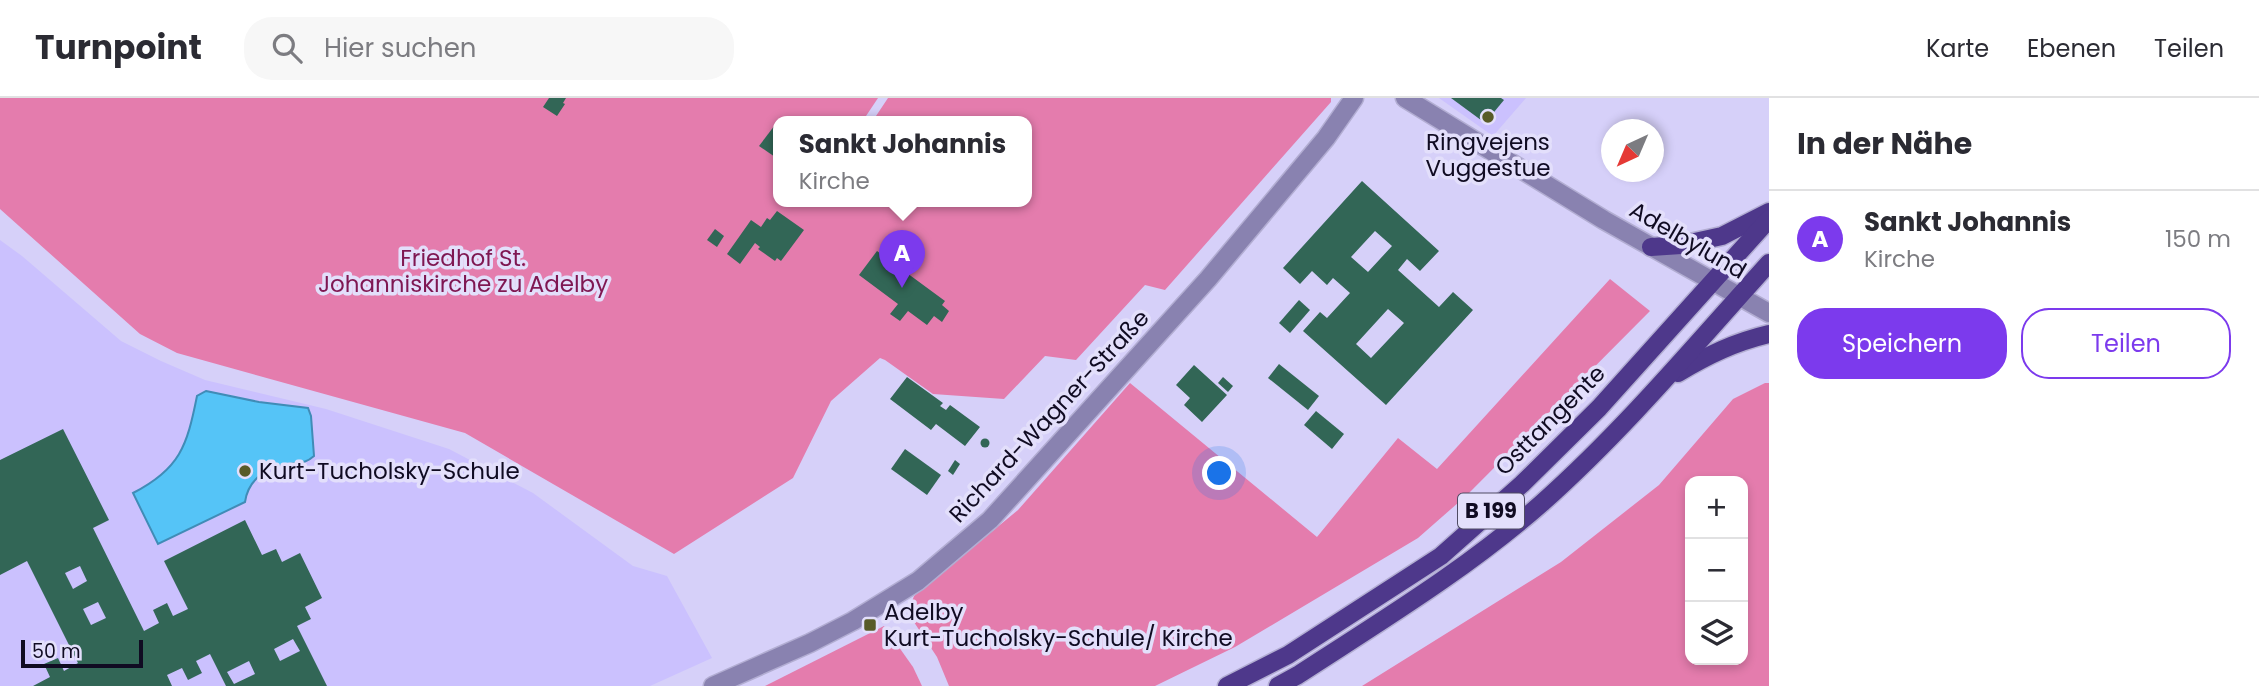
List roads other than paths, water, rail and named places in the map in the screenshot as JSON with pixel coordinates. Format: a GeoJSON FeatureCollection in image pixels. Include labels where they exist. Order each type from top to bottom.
{"type":"FeatureCollection","features":[{"type":"Feature","properties":{"kind":"main road"},"geometry":{"type":"LineString","coordinates":[[1651,247],[1681,245],[1722,236],[1769,212]]}},
{"type":"Feature","properties":{"kind":"main road","name":"Osttangente"},"geometry":{"type":"LineString","coordinates":[[1227,686],[1288,655],[1441,556],[1522,484],[1599,408],[1769,219]]}},
{"type":"Feature","properties":{"kind":"main road","name":"B 199"},"geometry":{"type":"LineString","coordinates":[[1278,686],[1298,676],[1454,573],[1541,505],[1618,432],[1769,263]]}},
{"type":"Feature","properties":{"kind":"main road"},"geometry":{"type":"LineString","coordinates":[[1661,384],[1704,357],[1731,344],[1769,334]]}},
{"type":"Feature","properties":{"kind":"street","name":"Richard-Wagner-Straße"},"geometry":{"type":"LineString","coordinates":[[713,686],[810,643],[864,615],[918,581],[990,520],[1208,279],[1328,136],[1354,98]]}},
{"type":"Feature","properties":{"kind":"street","name":"Adelbylund"},"geometry":{"type":"LineString","coordinates":[[1405,98],[1651,247],[1769,313]]}},
{"type":"Feature","properties":{"kind":"water"},"geometry":{"type":"Polygon","coordinates":[[[206,391],[259,402],[308,408],[314,456],[305,462],[280,465],[266,471],[254,481],[245,502],[158,544],[133,493],[161,475],[179,454],[185,442],[197,396],[206,391]]]}},
{"type":"Feature","properties":{"kind":"place","name":"Ringvejens Vuggestue"},"geometry":{"type":"Point","coordinates":[1488,117]}},
{"type":"Feature","properties":{"kind":"place","name":"Sankt Johannis"},"geometry":{"type":"Point","coordinates":[902,288]}},
{"type":"Feature","properties":{"kind":"place","name":"Kurt-Tucholsky-Schule"},"geometry":{"type":"Point","coordinates":[245,471]}},
{"type":"Feature","properties":{"kind":"place","name":"Adelby Kurt-Tucholsky-Schule/ Kirche"},"geometry":{"type":"Point","coordinates":[870,625]}},
{"type":"Feature","properties":{"kind":"park label","name":"Friedhof St. Johanniskirche zu Adelby"},"geometry":{"type":"Point","coordinates":[463,271]}}]}
